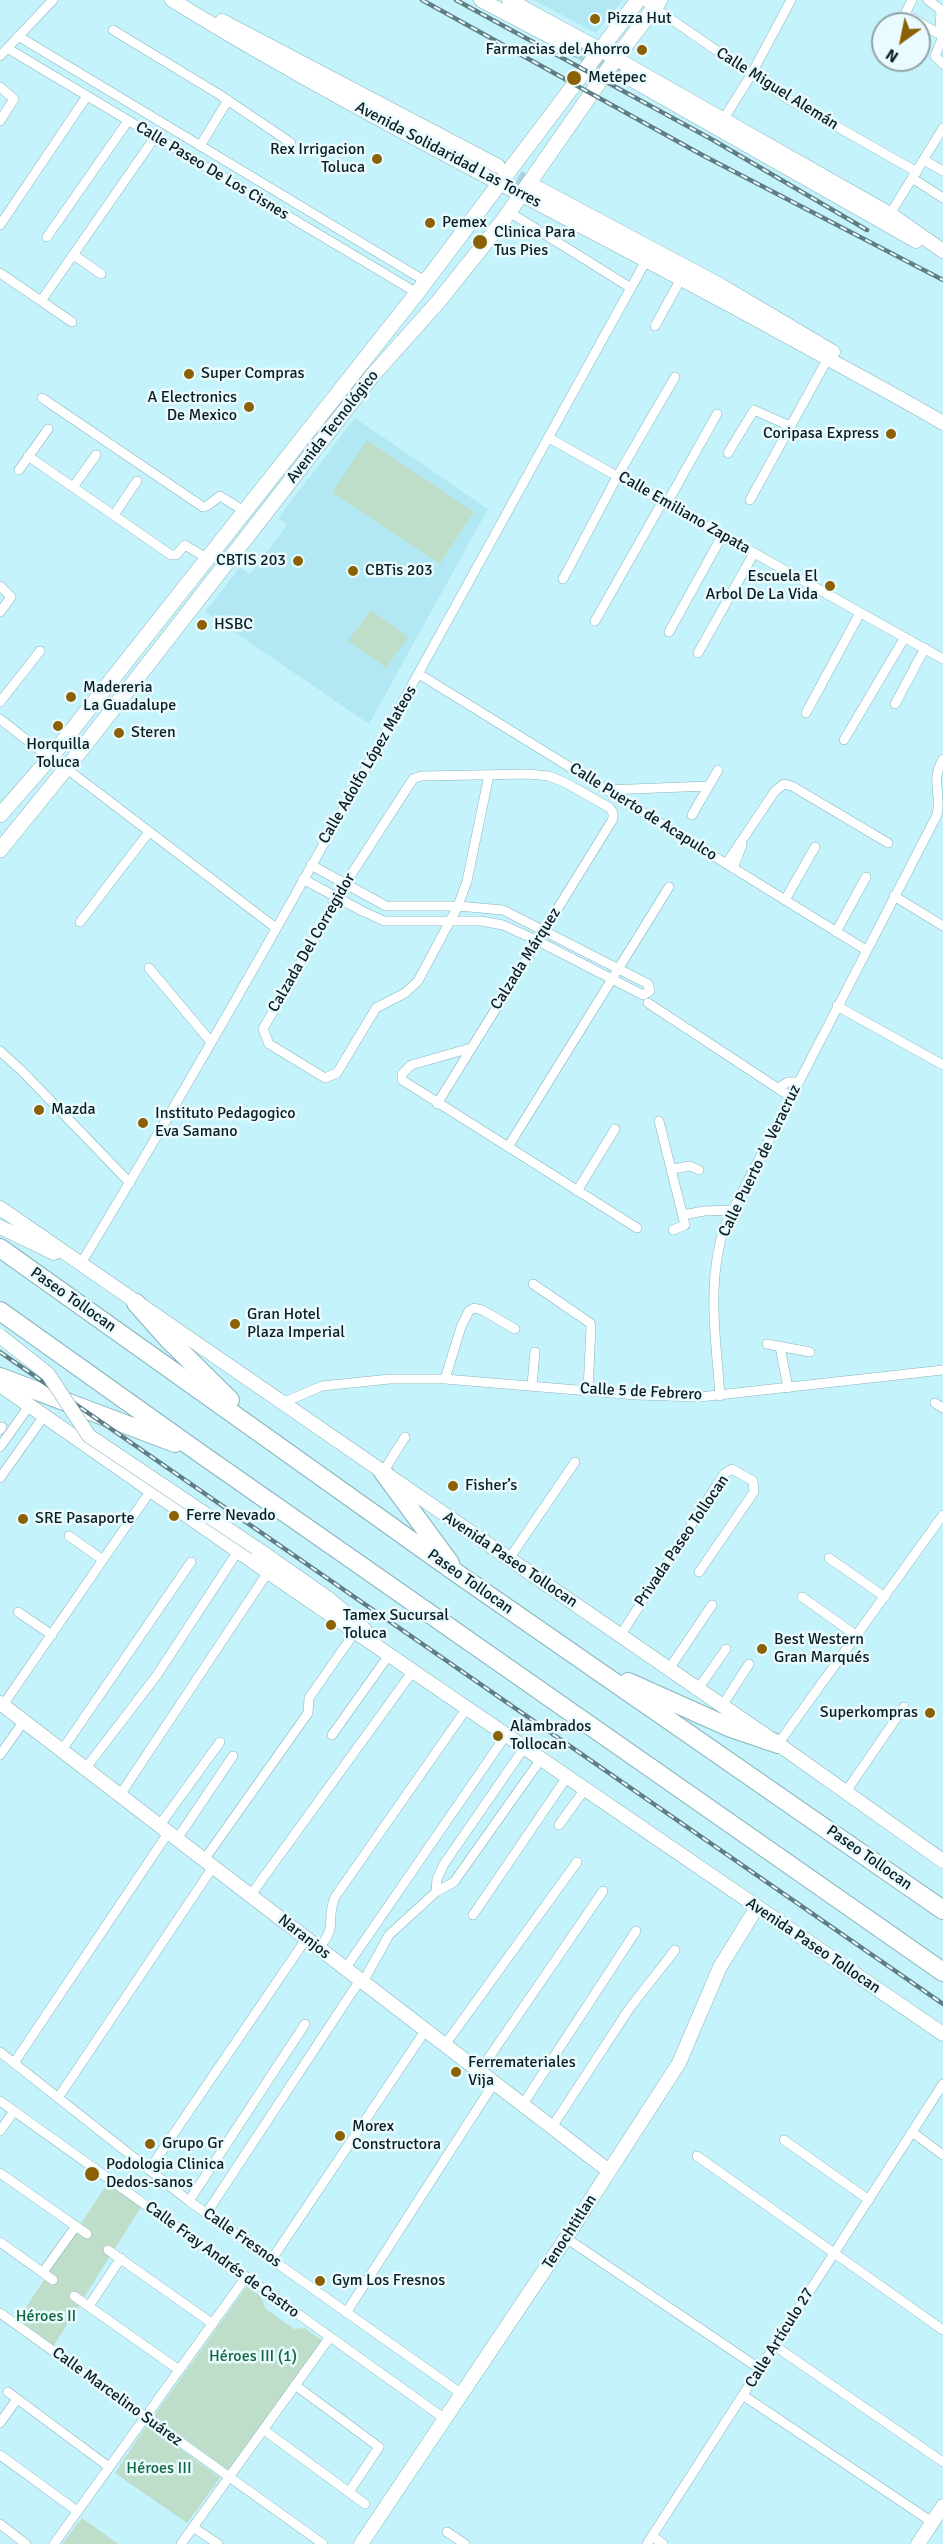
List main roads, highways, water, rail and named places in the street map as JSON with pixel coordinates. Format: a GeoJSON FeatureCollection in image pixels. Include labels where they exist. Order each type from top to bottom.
{"type":"FeatureCollection","features":[{"type":"Feature","properties":{"kind":"highway","name":"Paseo Tollocan"},"geometry":{"type":"LineString","coordinates":[[0,1248],[458,1574],[943,1910]]}},
{"type":"Feature","properties":{"kind":"highway"},"geometry":{"type":"LineString","coordinates":[[136,1303],[168,1339],[218,1388],[294,1457]]}},
{"type":"Feature","properties":{"kind":"highway"},"geometry":{"type":"LineString","coordinates":[[0,1311],[943,1972]]}},
{"type":"Feature","properties":{"kind":"highway"},"geometry":{"type":"LineString","coordinates":[[0,1377],[201,1454]]}},
{"type":"Feature","properties":{"kind":"highway"},"geometry":{"type":"LineString","coordinates":[[383,1472],[458,1574]]}},
{"type":"Feature","properties":{"kind":"highway"},"geometry":{"type":"LineString","coordinates":[[588,1664],[731,1728],[778,1744]]}},
{"type":"Feature","properties":{"kind":"main road","name":"Avenida Solidaridad Las Torres"},"geometry":{"type":"LineString","coordinates":[[172,0],[245,44],[500,183],[528,191],[680,262],[814,340],[886,389]]}},
{"type":"Feature","properties":{"kind":"main road","name":"Avenida Solidaridad Las Torres"},"geometry":{"type":"LineString","coordinates":[[180,0],[498,166]]}},
{"type":"Feature","properties":{"kind":"main road"},"geometry":{"type":"LineString","coordinates":[[481,0],[574,49]]}},
{"type":"Feature","properties":{"kind":"main road"},"geometry":{"type":"LineString","coordinates":[[509,0],[599,48],[890,214],[940,250]]}},
{"type":"Feature","properties":{"kind":"main road","name":"Avenida Tecnológico"},"geometry":{"type":"LineString","coordinates":[[0,815],[50,758],[134,653],[421,287],[599,48],[638,0]]}},
{"type":"Feature","properties":{"kind":"main road","name":"Avenida Tecnológico"},"geometry":{"type":"LineString","coordinates":[[0,850],[67,769],[372,376],[438,302],[528,191],[652,3]]}},
{"type":"Feature","properties":{"kind":"main road"},"geometry":{"type":"LineString","coordinates":[[625,76],[909,238],[940,250]]}},
{"type":"Feature","properties":{"kind":"main road","name":"Avenida Solidaridad Las Torres"},"geometry":{"type":"LineString","coordinates":[[528,191],[647,259],[886,389],[943,423]]}},
{"type":"Feature","properties":{"kind":"main road"},"geometry":{"type":"LineString","coordinates":[[483,205],[495,208],[505,217]]}},
{"type":"Feature","properties":{"kind":"main road"},"geometry":{"type":"LineString","coordinates":[[389,326],[405,339]]}},
{"type":"Feature","properties":{"kind":"main road"},"geometry":{"type":"LineString","coordinates":[[134,653],[149,664]]}},
{"type":"Feature","properties":{"kind":"main road","name":"Avenida Paseo Tollocan"},"geometry":{"type":"LineString","coordinates":[[0,1208],[78,1264],[778,1744],[943,1861]]}},
{"type":"Feature","properties":{"kind":"main road","name":"Avenida Paseo Tollocan"},"geometry":{"type":"LineString","coordinates":[[0,1227],[78,1264]]}},
{"type":"Feature","properties":{"kind":"main road","name":"Avenida Paseo Tollocan"},"geometry":{"type":"LineString","coordinates":[[0,1336],[48,1374],[89,1436],[256,1548],[346,1612],[388,1654]]}},
{"type":"Feature","properties":{"kind":"main road","name":"Avenida Paseo Tollocan"},"geometry":{"type":"LineString","coordinates":[[0,1385],[355,1632],[943,2034]]}},
{"type":"Feature","properties":{"kind":"main road","name":"Naranjos"},"geometry":{"type":"LineString","coordinates":[[2,1704],[609,2171]]}},
{"type":"Feature","properties":{"kind":"main road","name":"Tenochtitlan"},"geometry":{"type":"LineString","coordinates":[[361,2544],[566,2238],[679,2063],[720,1967],[757,1907]]}},
{"type":"Feature","properties":{"kind":"main road"},"geometry":{"type":"LineString","coordinates":[[918,2544],[943,2506]]}},
{"type":"Feature","properties":{"kind":"tunnel"},"geometry":{"type":"LineString","coordinates":[[574,49],[625,76]]}},
{"type":"Feature","properties":{"kind":"tunnel"},"geometry":{"type":"LineString","coordinates":[[500,167],[534,186]]}},
{"type":"Feature","properties":{"kind":"railway"},"geometry":{"type":"LineString","coordinates":[[422,0],[704,156],[943,280]]}},
{"type":"Feature","properties":{"kind":"railway"},"geometry":{"type":"LineString","coordinates":[[456,0],[713,140],[867,230]]}},
{"type":"Feature","properties":{"kind":"railway"},"geometry":{"type":"LineString","coordinates":[[0,1352],[943,2004]]}},
{"type":"Feature","properties":{"kind":"place","name":"Pizza Hut"},"geometry":{"type":"Point","coordinates":[595,19]}},
{"type":"Feature","properties":{"kind":"place","name":"Farmacias del Ahorro"},"geometry":{"type":"Point","coordinates":[642,50]}},
{"type":"Feature","properties":{"kind":"place","name":"Metepec"},"geometry":{"type":"Point","coordinates":[574,78]}},
{"type":"Feature","properties":{"kind":"place","name":"Rex Irrigacion Toluca"},"geometry":{"type":"Point","coordinates":[377,159]}},
{"type":"Feature","properties":{"kind":"place","name":"Pemex"},"geometry":{"type":"Point","coordinates":[430,223]}},
{"type":"Feature","properties":{"kind":"place","name":"Clinica Para Tus Pies"},"geometry":{"type":"Point","coordinates":[480,242]}},
{"type":"Feature","properties":{"kind":"place","name":"Super Compras"},"geometry":{"type":"Point","coordinates":[189,374]}},
{"type":"Feature","properties":{"kind":"place","name":"A Electronics De Mexico"},"geometry":{"type":"Point","coordinates":[249,407]}},
{"type":"Feature","properties":{"kind":"place","name":"Coripasa Express"},"geometry":{"type":"Point","coordinates":[891,434]}},
{"type":"Feature","properties":{"kind":"place","name":"CBTIS 203"},"geometry":{"type":"Point","coordinates":[298,561]}},
{"type":"Feature","properties":{"kind":"place","name":"CBTis 203"},"geometry":{"type":"Point","coordinates":[353,571]}},
{"type":"Feature","properties":{"kind":"place","name":"Escuela El Arbol De La Vida"},"geometry":{"type":"Point","coordinates":[830,586]}},
{"type":"Feature","properties":{"kind":"place","name":"HSBC"},"geometry":{"type":"Point","coordinates":[202,625]}},
{"type":"Feature","properties":{"kind":"place","name":"Madereria La Guadalupe"},"geometry":{"type":"Point","coordinates":[71,697]}},
{"type":"Feature","properties":{"kind":"place","name":"Horquilla Toluca"},"geometry":{"type":"Point","coordinates":[58,726]}},
{"type":"Feature","properties":{"kind":"place","name":"Steren"},"geometry":{"type":"Point","coordinates":[119,733]}},
{"type":"Feature","properties":{"kind":"place","name":"Mazda"},"geometry":{"type":"Point","coordinates":[39,1110]}},
{"type":"Feature","properties":{"kind":"place","name":"Instituto Pedagogico Eva Samano"},"geometry":{"type":"Point","coordinates":[143,1123]}},
{"type":"Feature","properties":{"kind":"place","name":"Gran Hotel Plaza Imperial"},"geometry":{"type":"Point","coordinates":[235,1324]}},
{"type":"Feature","properties":{"kind":"place","name":"Fisher’s"},"geometry":{"type":"Point","coordinates":[453,1486]}},
{"type":"Feature","properties":{"kind":"place","name":"Ferre Nevado"},"geometry":{"type":"Point","coordinates":[174,1516]}},
{"type":"Feature","properties":{"kind":"place","name":"SRE Pasaporte"},"geometry":{"type":"Point","coordinates":[23,1519]}},
{"type":"Feature","properties":{"kind":"place","name":"Tamex Sucursal Toluca"},"geometry":{"type":"Point","coordinates":[331,1625]}},
{"type":"Feature","properties":{"kind":"place","name":"Best Western Gran Marqués"},"geometry":{"type":"Point","coordinates":[762,1649]}},
{"type":"Feature","properties":{"kind":"place","name":"Superkompras"},"geometry":{"type":"Point","coordinates":[930,1713]}},
{"type":"Feature","properties":{"kind":"place","name":"Alambrados Tollocan"},"geometry":{"type":"Point","coordinates":[498,1736]}},
{"type":"Feature","properties":{"kind":"place","name":"Ferremateriales Vija"},"geometry":{"type":"Point","coordinates":[456,2072]}},
{"type":"Feature","properties":{"kind":"place","name":"Morex Constructora"},"geometry":{"type":"Point","coordinates":[340,2136]}},
{"type":"Feature","properties":{"kind":"place","name":"Grupo Gr"},"geometry":{"type":"Point","coordinates":[150,2144]}},
{"type":"Feature","properties":{"kind":"place","name":"Podologia Clinica Dedos-sanos"},"geometry":{"type":"Point","coordinates":[92,2174]}},
{"type":"Feature","properties":{"kind":"place","name":"Gym Los Fresnos"},"geometry":{"type":"Point","coordinates":[320,2281]}},
{"type":"Feature","properties":{"kind":"park label","name":"Héroes II"},"geometry":{"type":"Point","coordinates":[46,2317]}},
{"type":"Feature","properties":{"kind":"park label","name":"Héroes III (1)"},"geometry":{"type":"Point","coordinates":[253,2357]}},
{"type":"Feature","properties":{"kind":"park label","name":"Héroes III"},"geometry":{"type":"Point","coordinates":[159,2469]}}]}
